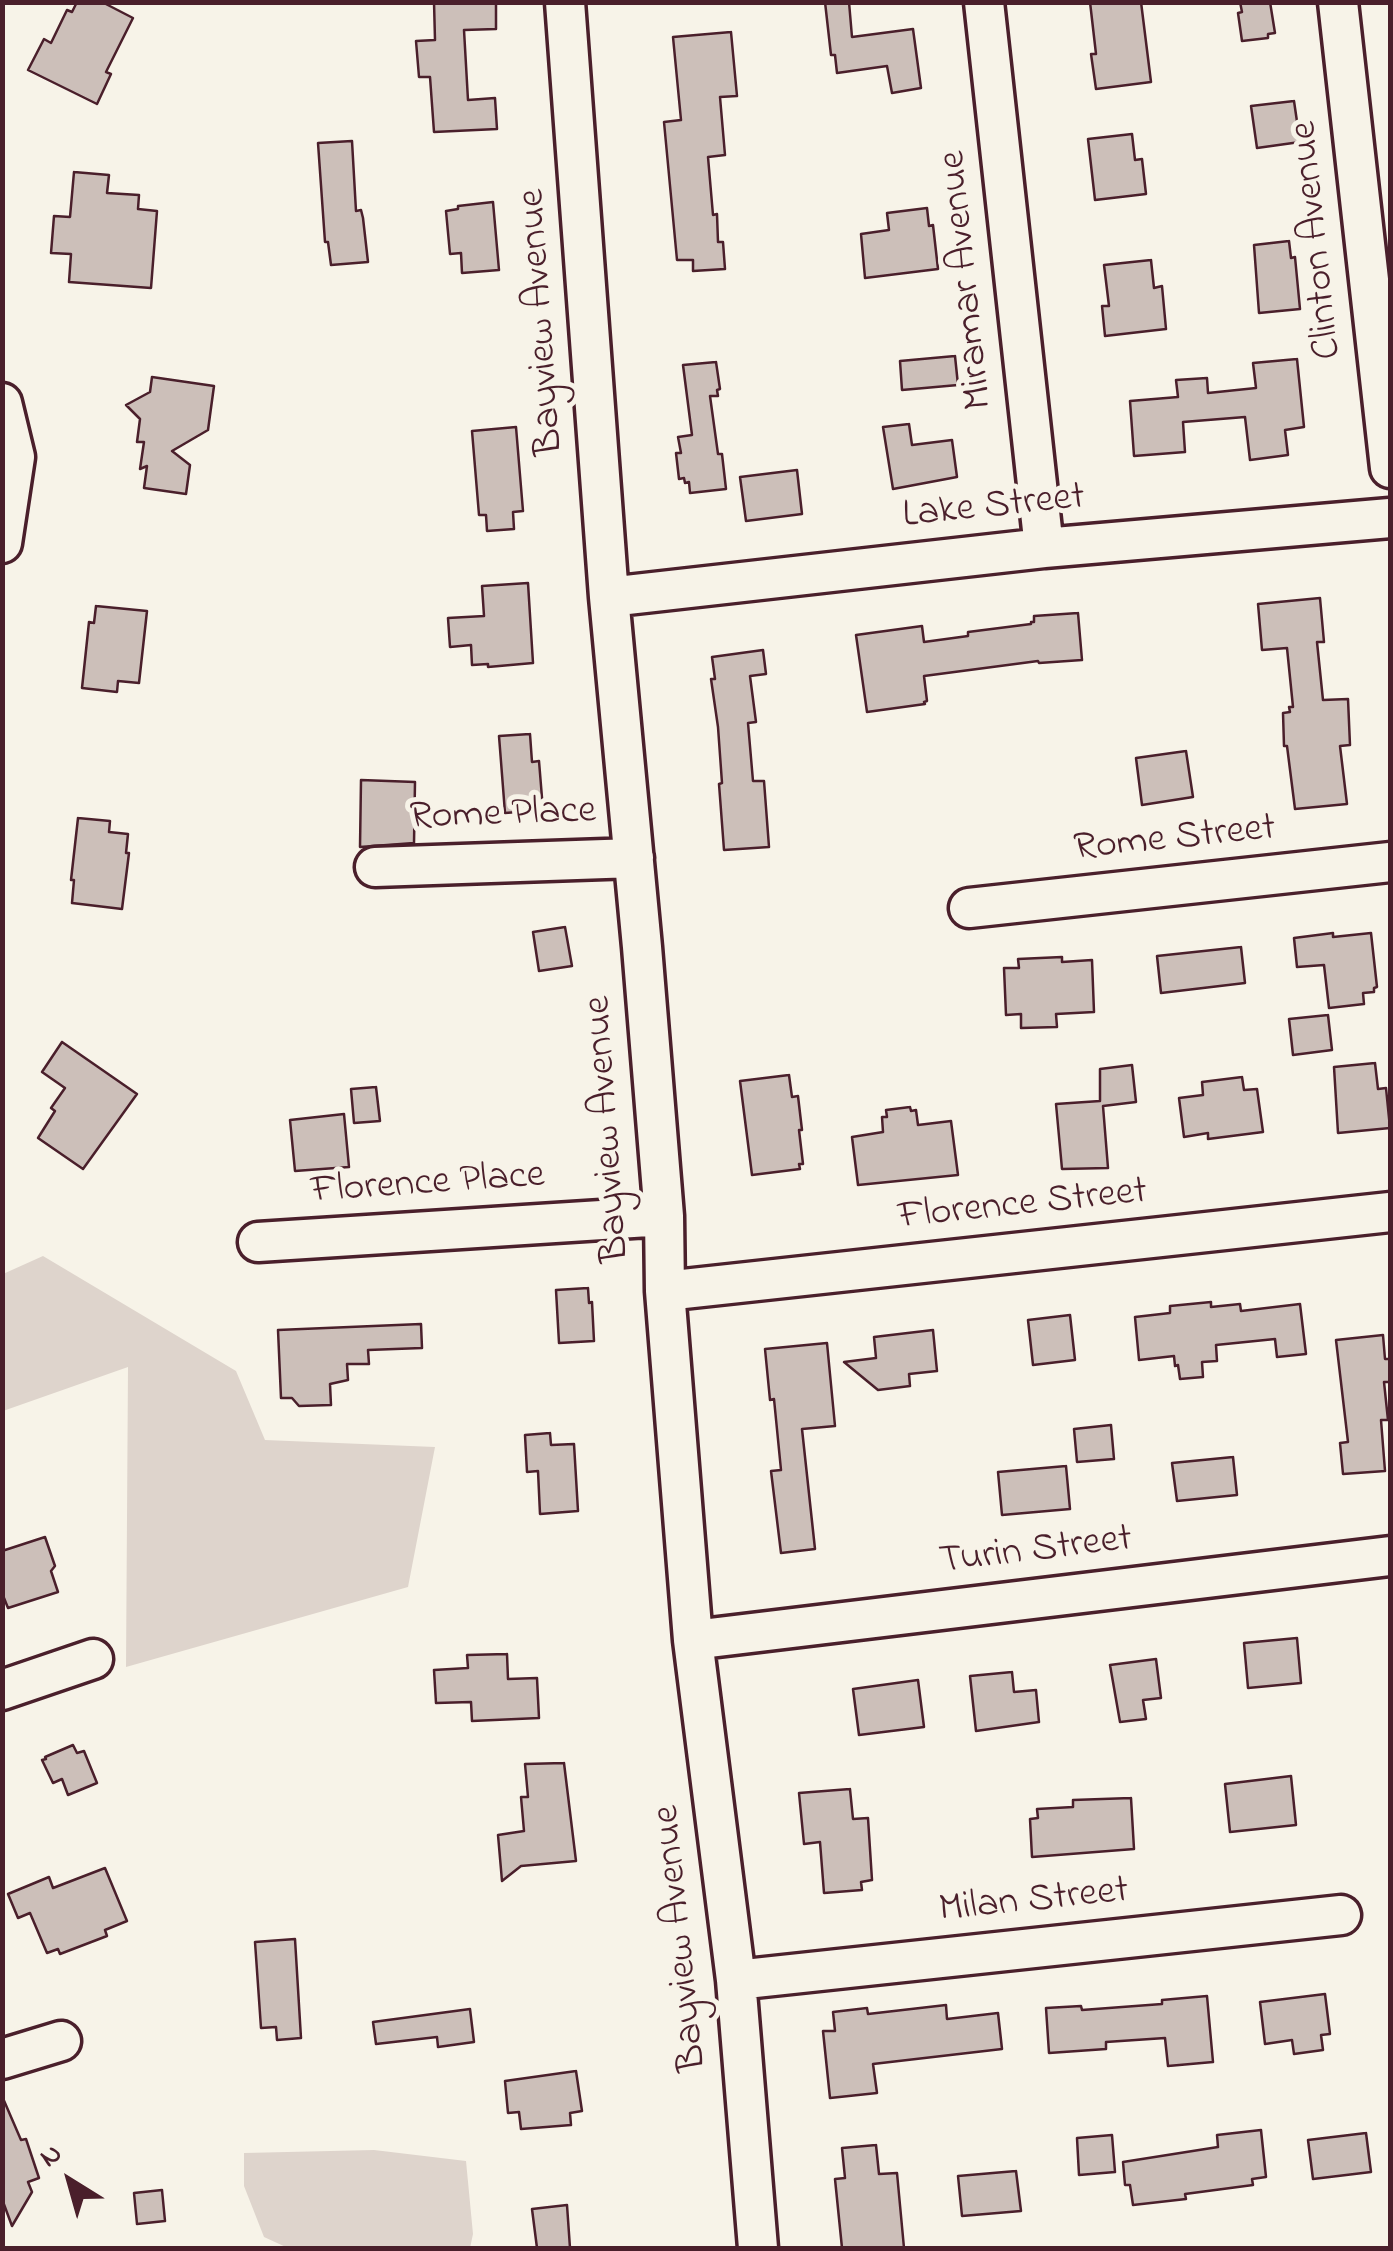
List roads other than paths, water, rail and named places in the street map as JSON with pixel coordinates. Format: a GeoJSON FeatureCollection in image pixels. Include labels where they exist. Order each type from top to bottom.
{"type":"FeatureCollection","features":[{"type":"Feature","properties":{"kind":"street","name":"Bayview Avenue"},"geometry":{"type":"LineString","coordinates":[[565,2],[608,597],[664,1216],[665,1291],[692,1640],[736,1980],[758,2248]]}},
{"type":"Feature","properties":{"kind":"street","name":"Miramar Avenue"},"geometry":{"type":"LineString","coordinates":[[984,2],[1044,548]]}},
{"type":"Feature","properties":{"kind":"street","name":"Clinton Avenue"},"geometry":{"type":"LineString","coordinates":[[1338,2],[1390,468]]}},
{"type":"Feature","properties":{"kind":"street"},"geometry":{"type":"LineString","coordinates":[[2,403],[15,458],[2,543]]}},
{"type":"Feature","properties":{"kind":"street","name":"Lake Street"},"geometry":{"type":"LineString","coordinates":[[608,597],[1044,548],[1390,518]]}},
{"type":"Feature","properties":{"kind":"street","name":"Rome Place"},"geometry":{"type":"LineString","coordinates":[[375,867],[634,858]]}},
{"type":"Feature","properties":{"kind":"street","name":"Rome Street"},"geometry":{"type":"LineString","coordinates":[[968,908],[1390,862]]}},
{"type":"Feature","properties":{"kind":"street","name":"Florence Street"},"geometry":{"type":"LineString","coordinates":[[665,1291],[1390,1212]]}},
{"type":"Feature","properties":{"kind":"street","name":"Florence Place"},"geometry":{"type":"LineString","coordinates":[[258,1242],[664,1216]]}},
{"type":"Feature","properties":{"kind":"street","name":"Turin Street"},"geometry":{"type":"LineString","coordinates":[[692,1640],[1390,1556]]}},
{"type":"Feature","properties":{"kind":"street"},"geometry":{"type":"LineString","coordinates":[[2,1690],[93,1659]]}},
{"type":"Feature","properties":{"kind":"street","name":"Milan Street"},"geometry":{"type":"LineString","coordinates":[[736,1980],[1341,1916]]}},
{"type":"Feature","properties":{"kind":"street"},"geometry":{"type":"LineString","coordinates":[[2,2059],[61,2041]]}}]}
